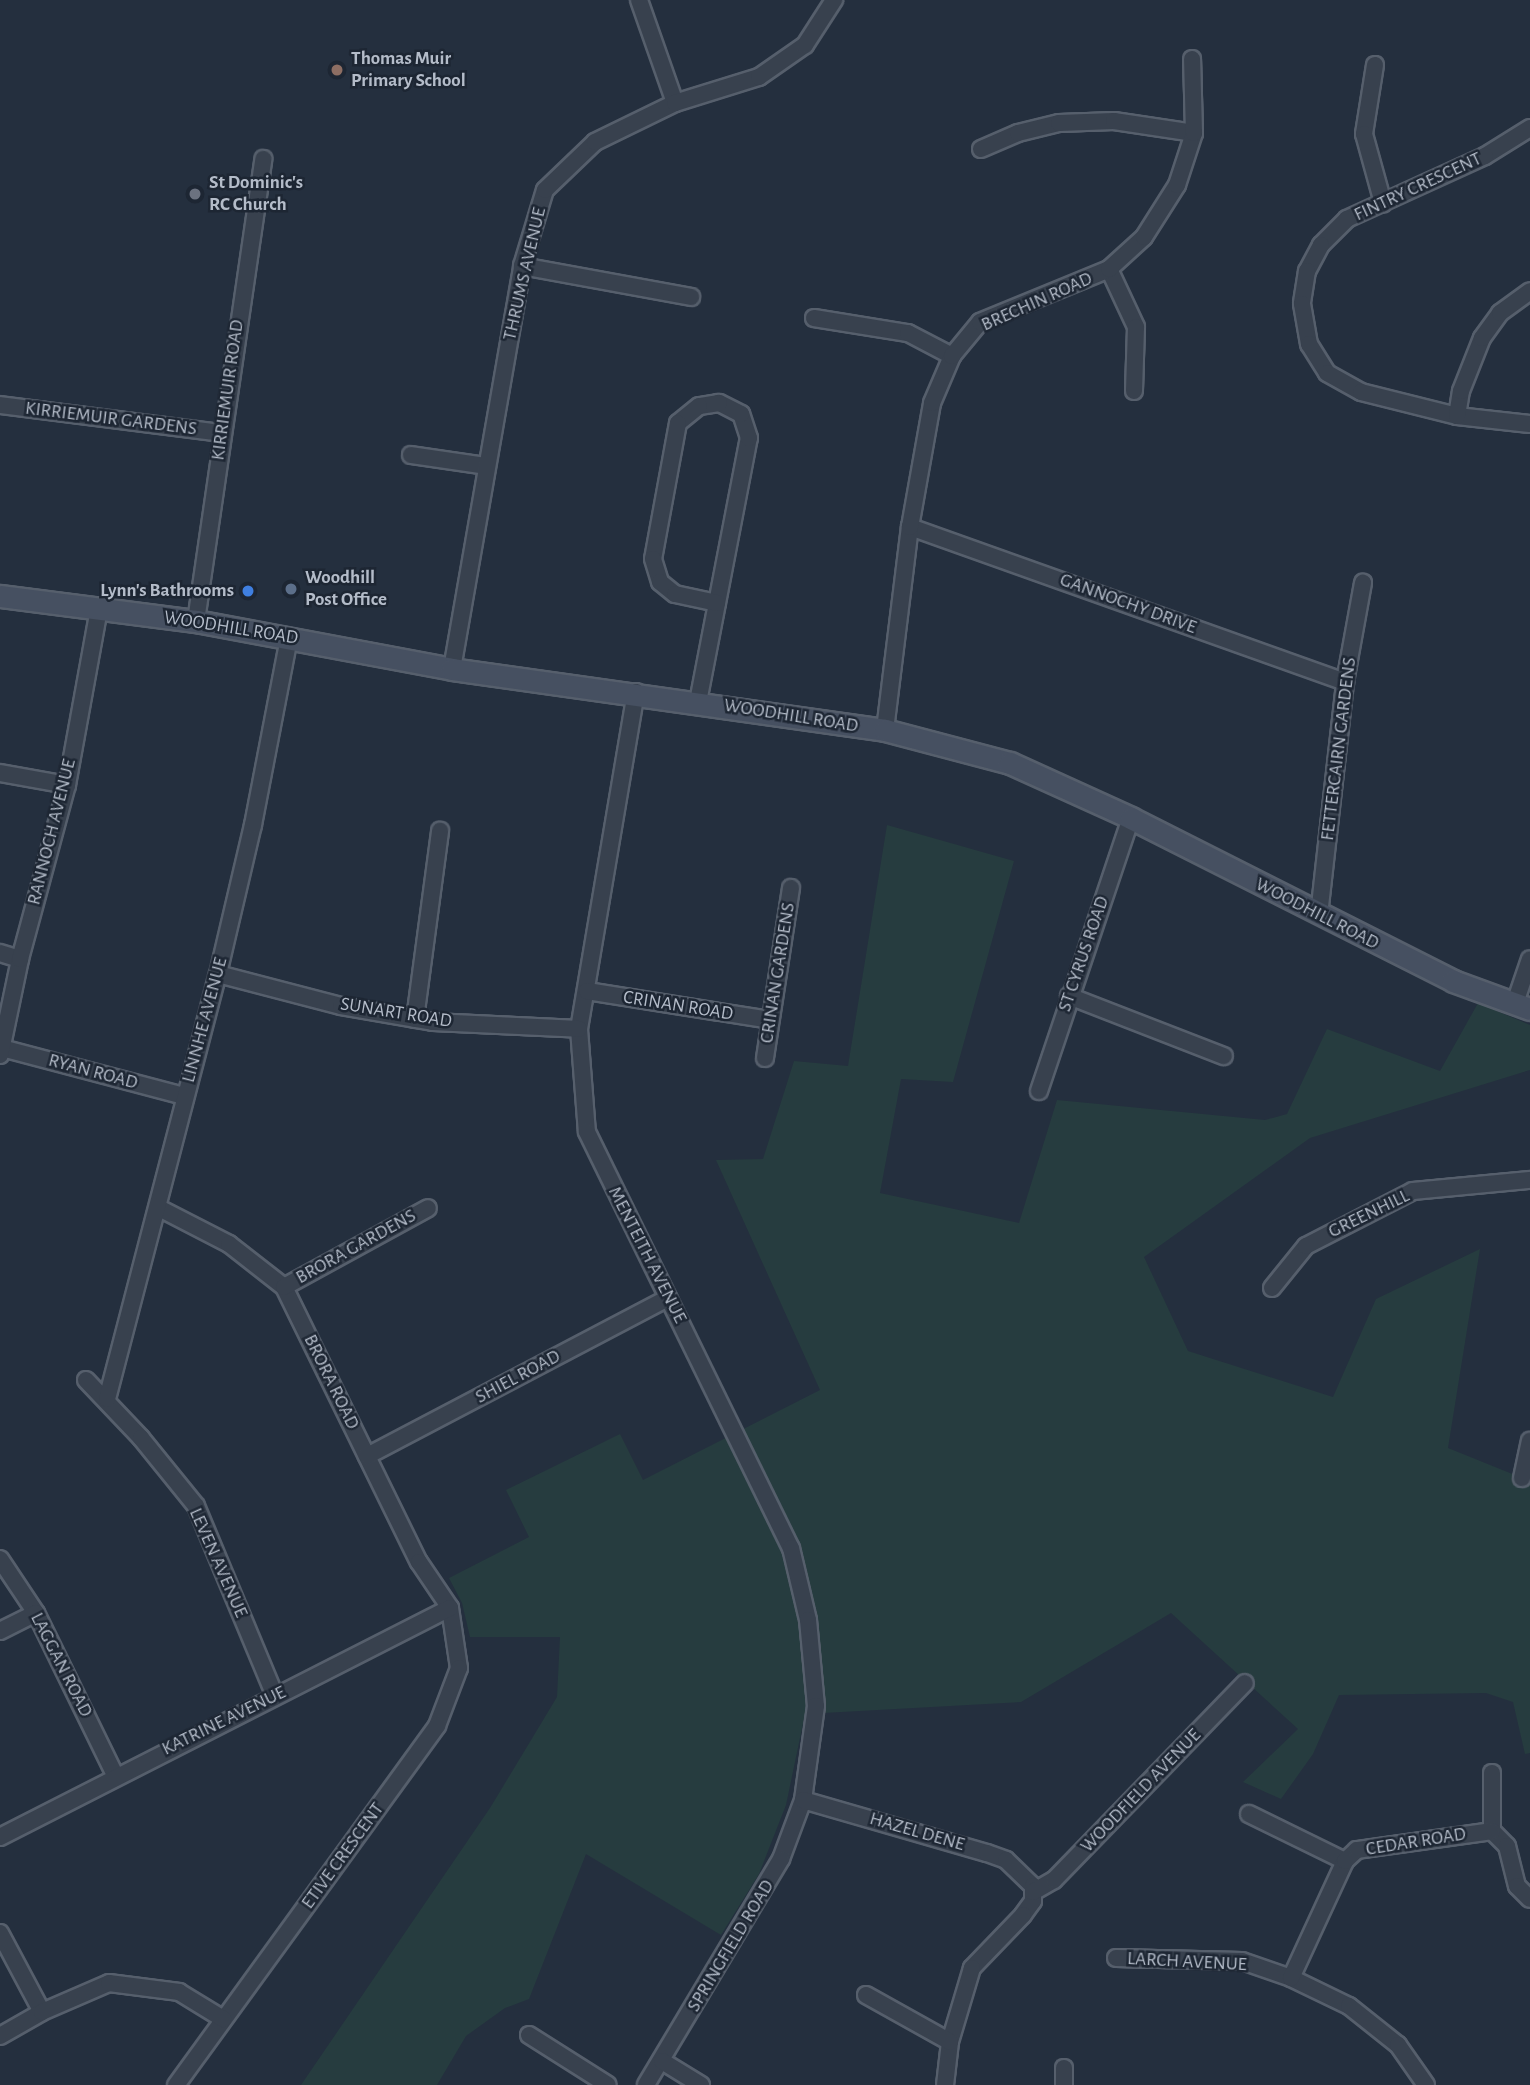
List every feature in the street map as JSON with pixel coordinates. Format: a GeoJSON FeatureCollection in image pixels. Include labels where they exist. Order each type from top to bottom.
{"type":"FeatureCollection","features":[{"type":"Feature","properties":{"kind":"street"},"geometry":{"type":"LineString","coordinates":[[639,0],[675,103]]}},
{"type":"Feature","properties":{"kind":"street","name":"THRUMS AVENUE"},"geometry":{"type":"LineString","coordinates":[[452,669],[522,267],[545,190],[595,142],[675,103],[759,77],[805,46],[834,0]]}},
{"type":"Feature","properties":{"kind":"street","name":"BRECHIN ROAD"},"geometry":{"type":"LineString","coordinates":[[885,730],[910,527],[932,403],[952,356],[980,322],[1109,269],[1144,237],[1177,185],[1194,133],[1192,59]]}},
{"type":"Feature","properties":{"kind":"street"},"geometry":{"type":"LineString","coordinates":[[1375,65],[1364,134],[1383,203]]}},
{"type":"Feature","properties":{"kind":"street"},"geometry":{"type":"LineString","coordinates":[[981,149],[1018,133],[1059,123],[1114,121],[1194,133]]}},
{"type":"Feature","properties":{"kind":"street","name":"FINTRY CRESCENT"},"geometry":{"type":"LineString","coordinates":[[1530,128],[1485,156],[1347,219],[1321,245],[1307,271],[1303,304],[1309,344],[1327,373],[1361,392],[1457,416],[1530,424]]}},
{"type":"Feature","properties":{"kind":"street","name":"KIRRIEMUIR ROAD"},"geometry":{"type":"LineString","coordinates":[[196,621],[262,159]]}},
{"type":"Feature","properties":{"kind":"street"},"geometry":{"type":"LineString","coordinates":[[522,267],[691,297]]}},
{"type":"Feature","properties":{"kind":"street"},"geometry":{"type":"LineString","coordinates":[[1109,269],[1136,327],[1134,391]]}},
{"type":"Feature","properties":{"kind":"street"},"geometry":{"type":"LineString","coordinates":[[1457,416],[1461,391],[1482,338],[1500,313],[1530,291]]}},
{"type":"Feature","properties":{"kind":"street"},"geometry":{"type":"LineString","coordinates":[[814,318],[908,333],[952,356]]}},
{"type":"Feature","properties":{"kind":"street"},"geometry":{"type":"LineString","coordinates":[[698,702],[749,438],[741,414],[719,402],[699,406],[678,423],[653,559],[660,582],[675,594],[717,603]]}},
{"type":"Feature","properties":{"kind":"street","name":"KIRRIEMUIR GARDENS"},"geometry":{"type":"LineString","coordinates":[[0,405],[222,433]]}},
{"type":"Feature","properties":{"kind":"street"},"geometry":{"type":"LineString","coordinates":[[411,455],[486,466]]}},
{"type":"Feature","properties":{"kind":"street","name":"GANNOCHY DRIVE"},"geometry":{"type":"LineString","coordinates":[[910,527],[1346,682]]}},
{"type":"Feature","properties":{"kind":"street","name":"FETTERCAIRN GARDENS"},"geometry":{"type":"LineString","coordinates":[[1319,915],[1346,682],[1363,583]]}},
{"type":"Feature","properties":{"kind":"street","name":"WOODHILL ROAD"},"geometry":{"type":"LineString","coordinates":[[0,596],[196,621],[452,669],[636,692],[885,730],[1010,763],[1131,818],[1453,981],[1522,1006]]}},
{"type":"Feature","properties":{"kind":"street","name":"RANNOCH AVENUE"},"geometry":{"type":"LineString","coordinates":[[1,1051],[20,959],[67,785],[99,609]]}},
{"type":"Feature","properties":{"kind":"street","name":"LINNHE AVENUE"},"geometry":{"type":"LineString","coordinates":[[107,1399],[218,974],[253,825],[289,638]]}},
{"type":"Feature","properties":{"kind":"street","name":"MENTEITH AVENUE"},"geometry":{"type":"LineString","coordinates":[[636,692],[579,1029],[587,1132],[790,1548],[808,1620],[816,1706],[803,1800]]}},
{"type":"Feature","properties":{"kind":"street"},"geometry":{"type":"LineString","coordinates":[[0,773],[67,785]]}},
{"type":"Feature","properties":{"kind":"street","name":"ST CYRUS ROAD"},"geometry":{"type":"LineString","coordinates":[[1039,1091],[1131,818]]}},
{"type":"Feature","properties":{"kind":"street"},"geometry":{"type":"LineString","coordinates":[[415,1019],[440,831]]}},
{"type":"Feature","properties":{"kind":"street","name":"CRINAN GARDENS"},"geometry":{"type":"LineString","coordinates":[[765,1058],[791,888]]}},
{"type":"Feature","properties":{"kind":"street"},"geometry":{"type":"LineString","coordinates":[[0,953],[20,959]]}},
{"type":"Feature","properties":{"kind":"street"},"geometry":{"type":"LineString","coordinates":[[1522,1006],[1530,959]]}},
{"type":"Feature","properties":{"kind":"street","name":"SUNART ROAD"},"geometry":{"type":"LineString","coordinates":[[218,974],[341,1006],[415,1019],[579,1029]]}},
{"type":"Feature","properties":{"kind":"street","name":"CRINAN ROAD"},"geometry":{"type":"LineString","coordinates":[[587,991],[770,1020]]}},
{"type":"Feature","properties":{"kind":"street"},"geometry":{"type":"LineString","coordinates":[[1069,996],[1224,1056]]}},
{"type":"Feature","properties":{"kind":"street","name":"RYAN ROAD"},"geometry":{"type":"LineString","coordinates":[[1,1051],[184,1096]]}},
{"type":"Feature","properties":{"kind":"street","name":"GREENHILL"},"geometry":{"type":"LineString","coordinates":[[1272,1288],[1306,1246],[1413,1191],[1530,1181]]}},
{"type":"Feature","properties":{"kind":"street","name":"BRORA ROAD"},"geometry":{"type":"LineString","coordinates":[[159,1208],[229,1244],[284,1287],[419,1562],[450,1608]]}},
{"type":"Feature","properties":{"kind":"street","name":"BRORA GARDENS"},"geometry":{"type":"LineString","coordinates":[[284,1287],[428,1208]]}},
{"type":"Feature","properties":{"kind":"street","name":"SHIEL ROAD"},"geometry":{"type":"LineString","coordinates":[[367,1456],[668,1298]]}},
{"type":"Feature","properties":{"kind":"street","name":"LEVEN AVENUE"},"geometry":{"type":"LineString","coordinates":[[86,1380],[107,1399],[195,1506],[275,1696]]}},
{"type":"Feature","properties":{"kind":"street"},"geometry":{"type":"LineString","coordinates":[[1522,1478],[1530,1441]]}},
{"type":"Feature","properties":{"kind":"street","name":"LAGGAN ROAD"},"geometry":{"type":"LineString","coordinates":[[0,1559],[36,1613],[116,1775]]}},
{"type":"Feature","properties":{"kind":"street","name":"KATRINE AVENUE"},"geometry":{"type":"LineString","coordinates":[[0,1837],[116,1775],[450,1608]]}},
{"type":"Feature","properties":{"kind":"street","name":"ETIVE CRESCENT"},"geometry":{"type":"LineString","coordinates":[[176,2085],[437,1726],[459,1668],[450,1608]]}},
{"type":"Feature","properties":{"kind":"street"},"geometry":{"type":"LineString","coordinates":[[0,1631],[36,1613]]}},
{"type":"Feature","properties":{"kind":"street","name":"WOODFIELD AVENUE"},"geometry":{"type":"LineString","coordinates":[[945,2085],[950,2042],[972,1968],[1033,1901],[1029,1885],[1054,1880],[1245,1684]]}},
{"type":"Feature","properties":{"kind":"street"},"geometry":{"type":"LineString","coordinates":[[1492,1773],[1492,1831],[1507,1846],[1517,1886],[1530,1899]]}},
{"type":"Feature","properties":{"kind":"street","name":"HAZEL DENE"},"geometry":{"type":"LineString","coordinates":[[803,1800],[1006,1860],[1029,1885]]}},
{"type":"Feature","properties":{"kind":"street","name":"SPRINGFIELD ROAD"},"geometry":{"type":"LineString","coordinates":[[646,2085],[758,1904],[781,1860],[803,1800]]}},
{"type":"Feature","properties":{"kind":"street"},"geometry":{"type":"LineString","coordinates":[[1249,1814],[1345,1861]]}},
{"type":"Feature","properties":{"kind":"street","name":"CEDAR ROAD"},"geometry":{"type":"LineString","coordinates":[[1292,1978],[1345,1861],[1357,1850],[1492,1831]]}},
{"type":"Feature","properties":{"kind":"street"},"geometry":{"type":"LineString","coordinates":[[0,1933],[43,2012]]}},
{"type":"Feature","properties":{"kind":"street","name":"LARCH AVENUE"},"geometry":{"type":"LineString","coordinates":[[1116,1958],[1242,1961],[1292,1978],[1349,2006],[1398,2045],[1426,2085]]}},
{"type":"Feature","properties":{"kind":"street"},"geometry":{"type":"LineString","coordinates":[[0,2036],[43,2012],[109,1983],[179,1992],[223,2019]]}},
{"type":"Feature","properties":{"kind":"street"},"geometry":{"type":"LineString","coordinates":[[866,1995],[950,2042]]}},
{"type":"Feature","properties":{"kind":"street"},"geometry":{"type":"LineString","coordinates":[[528,2035],[608,2085]]}},
{"type":"Feature","properties":{"kind":"street"},"geometry":{"type":"LineString","coordinates":[[662,2061],[701,2085]]}},
{"type":"Feature","properties":{"kind":"street"},"geometry":{"type":"LineString","coordinates":[[1064,2068],[1064,2085]]}},
{"type":"Feature","properties":{"kind":"green space"},"geometry":{"type":"Polygon","coordinates":[[[887,825],[1014,861],[953,1082],[901,1079],[880,1193],[1019,1223],[1057,1100],[1265,1120],[1287,1114],[1327,1029],[1440,1071],[1478,1003],[1530,1025],[1530,1070],[1310,1138],[1144,1257],[1188,1351],[1333,1397],[1376,1299],[1480,1249],[1448,1448],[1530,1481],[1530,1753],[1525,1754],[1513,1702],[1486,1693],[1339,1695],[1313,1754],[1281,1799],[1243,1782],[1298,1729],[1171,1613],[1021,1702],[805,1714],[786,1805],[759,1874],[721,1935],[586,1854],[529,1999],[505,2008],[466,2036],[437,2085],[301,2085],[490,1808],[557,1697],[560,1637],[470,1637],[462,1603],[449,1578],[529,1537],[506,1490],[620,1434],[643,1480],[820,1390],[716,1160],[763,1159],[794,1061],[848,1066],[887,825]]]}},
{"type":"Feature","properties":{"kind":"place","name":"Thomas Muir Primary School"},"geometry":{"type":"Point","coordinates":[337,70]}},
{"type":"Feature","properties":{"kind":"place","name":"St Dominic's RC Church"},"geometry":{"type":"Point","coordinates":[195,194]}},
{"type":"Feature","properties":{"kind":"place","name":"Woodhill Post Office"},"geometry":{"type":"Point","coordinates":[291,589]}},
{"type":"Feature","properties":{"kind":"place","name":"Lynn's Bathrooms"},"geometry":{"type":"Point","coordinates":[248,591]}}]}
